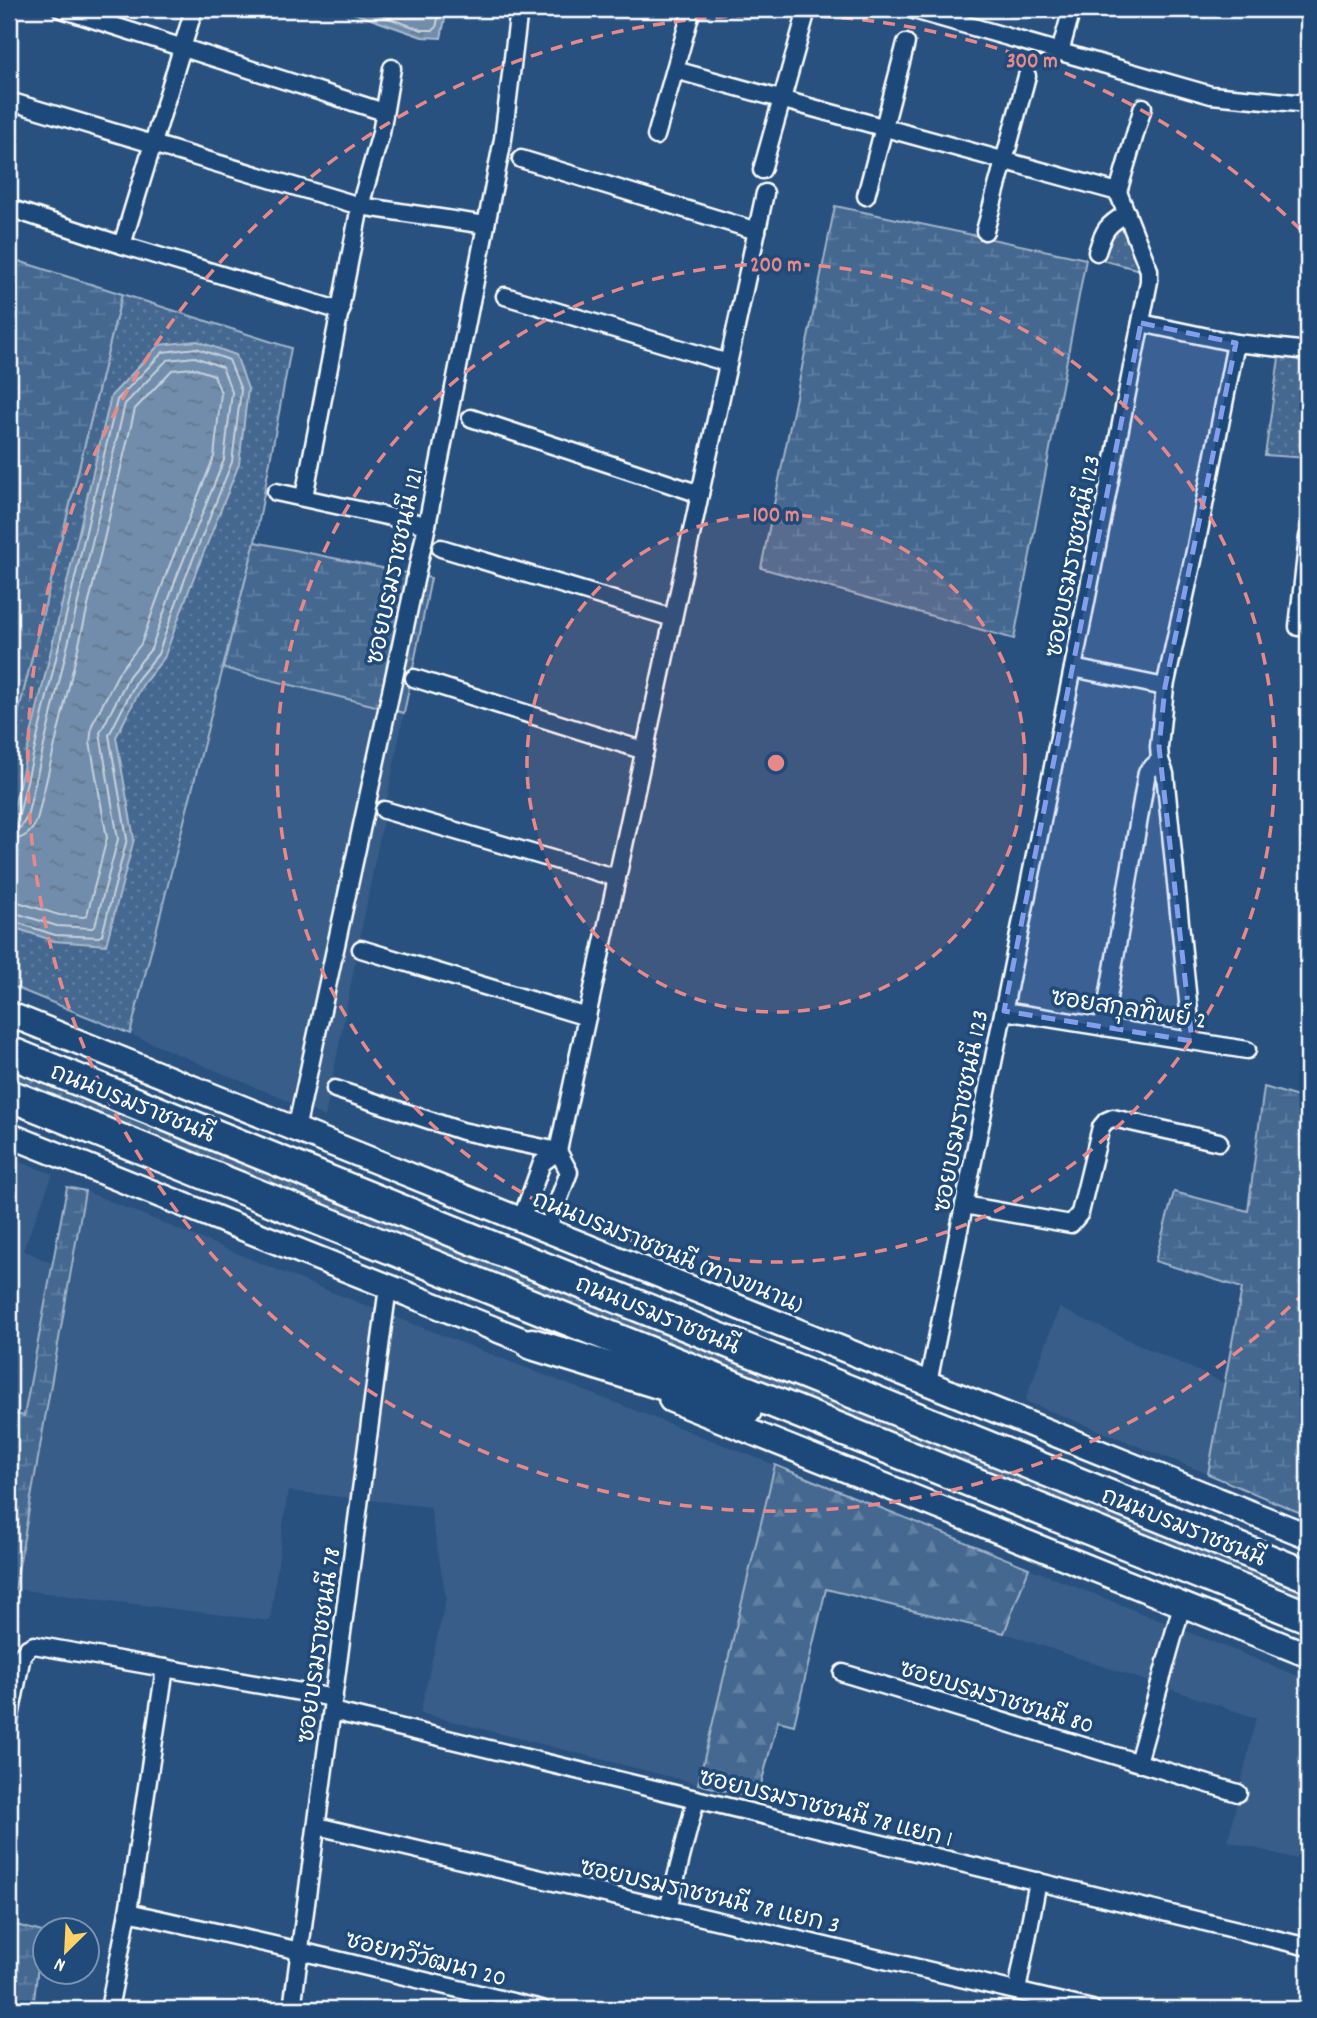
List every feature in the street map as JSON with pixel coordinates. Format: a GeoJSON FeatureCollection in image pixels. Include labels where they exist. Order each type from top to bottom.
{"type":"FeatureCollection","features":[{"type":"Feature","properties":{"kind":"highway","name":"ถนนบรมราชชนนี"},"geometry":{"type":"LineString","coordinates":[[9,1052],[1308,1576]]}},
{"type":"Feature","properties":{"kind":"highway","name":"ถนนบรมราชชนนี"},"geometry":{"type":"LineString","coordinates":[[9,1095],[1308,1616]]}},
{"type":"Feature","properties":{"kind":"highway"},"geometry":{"type":"LineString","coordinates":[[531,1344],[921,1461]]}},
{"type":"Feature","properties":{"kind":"main road","name":"ถนนบรมราชชนนี (ทางขนาน)"},"geometry":{"type":"LineString","coordinates":[[9,1014],[1308,1536]]}},
{"type":"Feature","properties":{"kind":"main road"},"geometry":{"type":"LineString","coordinates":[[9,1135],[1308,1656]]}},
{"type":"Feature","properties":{"kind":"street"},"geometry":{"type":"LineString","coordinates":[[61,9],[384,112]]}},
{"type":"Feature","properties":{"kind":"street"},"geometry":{"type":"LineString","coordinates":[[122,245],[194,9]]}},
{"type":"Feature","properties":{"kind":"street","name":"ซอยบรมราชชนนี 121"},"geometry":{"type":"LineString","coordinates":[[296,1130],[427,525],[503,139],[519,9]]}},
{"type":"Feature","properties":{"kind":"street"},"geometry":{"type":"LineString","coordinates":[[656,135],[692,9]]}},
{"type":"Feature","properties":{"kind":"street"},"geometry":{"type":"LineString","coordinates":[[910,9],[1211,95],[1308,104]]}},
{"type":"Feature","properties":{"kind":"street"},"geometry":{"type":"LineString","coordinates":[[1060,52],[1072,9]]}},
{"type":"Feature","properties":{"kind":"street"},"geometry":{"type":"LineString","coordinates":[[762,170],[805,17]]}},
{"type":"Feature","properties":{"kind":"street"},"geometry":{"type":"LineString","coordinates":[[866,196],[906,43]]}},
{"type":"Feature","properties":{"kind":"street"},"geometry":{"type":"LineString","coordinates":[[304,497],[360,206],[381,133],[392,68]]}},
{"type":"Feature","properties":{"kind":"street"},"geometry":{"type":"LineString","coordinates":[[675,70],[1118,192],[1143,107]]}},
{"type":"Feature","properties":{"kind":"street"},"geometry":{"type":"LineString","coordinates":[[985,231],[1027,76]]}},
{"type":"Feature","properties":{"kind":"street"},"geometry":{"type":"LineString","coordinates":[[9,101],[360,206],[486,225]]}},
{"type":"Feature","properties":{"kind":"street"},"geometry":{"type":"LineString","coordinates":[[521,159],[757,231]]}},
{"type":"Feature","properties":{"kind":"street","name":"ซอยบรมราชชนนี 123"},"geometry":{"type":"LineString","coordinates":[[928,1383],[1149,281],[1150,270],[1118,192]]}},
{"type":"Feature","properties":{"kind":"street"},"geometry":{"type":"LineString","coordinates":[[547,1230],[569,1172],[558,1151],[765,193]]}},
{"type":"Feature","properties":{"kind":"street"},"geometry":{"type":"LineString","coordinates":[[9,208],[341,311]]}},
{"type":"Feature","properties":{"kind":"street"},"geometry":{"type":"LineString","coordinates":[[1097,251],[1109,224],[1127,213]]}},
{"type":"Feature","properties":{"kind":"street"},"geometry":{"type":"LineString","coordinates":[[505,296],[729,363]]}},
{"type":"Feature","properties":{"kind":"street"},"geometry":{"type":"LineString","coordinates":[[1141,323],[1236,343],[1308,351]]}},
{"type":"Feature","properties":{"kind":"street"},"geometry":{"type":"LineString","coordinates":[[1192,1041],[1165,774],[1159,747],[1166,687],[1236,343]]}},
{"type":"Feature","properties":{"kind":"street"},"geometry":{"type":"LineString","coordinates":[[471,418],[700,494]]}},
{"type":"Feature","properties":{"kind":"street"},"geometry":{"type":"LineString","coordinates":[[276,492],[427,525]]}},
{"type":"Feature","properties":{"kind":"street"},"geometry":{"type":"LineString","coordinates":[[1298,627],[1305,585],[1308,537]]}},
{"type":"Feature","properties":{"kind":"street"},"geometry":{"type":"LineString","coordinates":[[441,548],[673,618]]}},
{"type":"Feature","properties":{"kind":"street"},"geometry":{"type":"LineString","coordinates":[[1073,668],[1166,687]]}},
{"type":"Feature","properties":{"kind":"street"},"geometry":{"type":"LineString","coordinates":[[414,678],[645,751]]}},
{"type":"Feature","properties":{"kind":"street"},"geometry":{"type":"LineString","coordinates":[[1103,1027],[1147,772],[1160,760]]}},
{"type":"Feature","properties":{"kind":"street"},"geometry":{"type":"LineString","coordinates":[[384,810],[617,878]]}},
{"type":"Feature","properties":{"kind":"street"},"geometry":{"type":"LineString","coordinates":[[361,949],[587,1017]]}},
{"type":"Feature","properties":{"kind":"street","name":"ซอยสกุลทิพย์ 2"},"geometry":{"type":"LineString","coordinates":[[1004,1011],[1247,1050]]}},
{"type":"Feature","properties":{"kind":"street"},"geometry":{"type":"LineString","coordinates":[[335,1089],[462,1131],[558,1151]]}},
{"type":"Feature","properties":{"kind":"street"},"geometry":{"type":"LineString","coordinates":[[964,1205],[1070,1224],[1080,1213],[1101,1127],[1113,1118],[1219,1142]]}},
{"type":"Feature","properties":{"kind":"street"},"geometry":{"type":"LineString","coordinates":[[522,1220],[542,1163],[558,1151]]}},
{"type":"Feature","properties":{"kind":"street","name":"ซอยบรมราชชนนี 78"},"geometry":{"type":"LineString","coordinates":[[292,2009],[388,1287]]}},
{"type":"Feature","properties":{"kind":"street"},"geometry":{"type":"LineString","coordinates":[[1138,1762],[1182,1605]]}},
{"type":"Feature","properties":{"kind":"street","name":"ซอยบรมราชชนนี 78 แยก 1"},"geometry":{"type":"LineString","coordinates":[[9,1722],[22,1655],[34,1645],[165,1668],[333,1705],[696,1799],[1308,1947]]}},
{"type":"Feature","properties":{"kind":"street"},"geometry":{"type":"LineString","coordinates":[[108,2009],[128,1912],[165,1668]]}},
{"type":"Feature","properties":{"kind":"street","name":"ซอยบรมราชชนนี 80"},"geometry":{"type":"LineString","coordinates":[[842,1673],[1238,1793]]}},
{"type":"Feature","properties":{"kind":"street"},"geometry":{"type":"LineString","coordinates":[[668,1909],[696,1799]]}},
{"type":"Feature","properties":{"kind":"street","name":"ซอยบรมราชชนนี 78 แยก 3"},"geometry":{"type":"LineString","coordinates":[[317,1826],[1092,2009]]}},
{"type":"Feature","properties":{"kind":"street"},"geometry":{"type":"LineString","coordinates":[[1017,1991],[1038,1881]]}},
{"type":"Feature","properties":{"kind":"street","name":"ซอยทวีวัฒนา 20"},"geometry":{"type":"LineString","coordinates":[[128,1912],[542,2009]]}},
{"type":"Feature","properties":{"kind":"highlighted area"},"geometry":{"type":"Polygon","coordinates":[[[1141,323],[1236,343],[1165,687],[1159,747],[1192,1041],[1004,1011],[1141,323]]]}},
{"type":"Feature","properties":{"kind":"shaded area"},"geometry":{"type":"Polygon","coordinates":[[[223,668],[404,713],[325,1117],[130,1034],[223,668]]]}},
{"type":"Feature","properties":{"kind":"shaded area"},"geometry":{"type":"Polygon","coordinates":[[[9,1158],[53,1174],[23,1250],[52,1263],[23,1417],[9,1412],[9,1158]]]}},
{"type":"Feature","properties":{"kind":"shaded area"},"geometry":{"type":"Polygon","coordinates":[[[85,1191],[316,1286],[775,1465],[698,1784],[420,1713],[446,1598],[430,1507],[288,1491],[270,1621],[15,1589],[85,1191]]]}},
{"type":"Feature","properties":{"kind":"shaded area"},"geometry":{"type":"Polygon","coordinates":[[[1059,1308],[1224,1383],[1208,1474],[1025,1401],[1059,1308]]]}},
{"type":"Feature","properties":{"kind":"shaded area"},"geometry":{"type":"Polygon","coordinates":[[[1029,1568],[1308,1680],[1308,1862],[1228,1841],[1256,1718],[1004,1633],[1029,1568]]]}},
{"type":"Feature","properties":{"kind":"green space"},"geometry":{"type":"Polygon","coordinates":[[[835,206],[1086,259],[1014,639],[761,568],[835,206]]]}},
{"type":"Feature","properties":{"kind":"green space"},"geometry":{"type":"Polygon","coordinates":[[[1122,221],[1131,235],[1140,270],[1102,260],[1109,230],[1122,221]]]}},
{"type":"Feature","properties":{"kind":"green space"},"geometry":{"type":"Polygon","coordinates":[[[9,258],[122,294],[9,750],[9,258]]]}},
{"type":"Feature","properties":{"kind":"green space"},"geometry":{"type":"Polygon","coordinates":[[[122,294],[291,348],[255,542],[130,1034],[9,985],[9,750],[122,294]]]}},
{"type":"Feature","properties":{"kind":"green space"},"geometry":{"type":"Polygon","coordinates":[[[1280,351],[1308,353],[1308,458],[1265,455],[1280,351]]]}},
{"type":"Feature","properties":{"kind":"green space"},"geometry":{"type":"Polygon","coordinates":[[[255,542],[431,578],[404,713],[223,668],[255,542]]]}},
{"type":"Feature","properties":{"kind":"green space"},"geometry":{"type":"Polygon","coordinates":[[[9,1066],[1308,1590],[1308,1607],[9,1086],[9,1066]]]}},
{"type":"Feature","properties":{"kind":"green space"},"geometry":{"type":"Polygon","coordinates":[[[1264,1087],[1308,1100],[1308,1516],[1208,1474],[1242,1288],[1155,1261],[1174,1192],[1248,1211],[1264,1087]]]}},
{"type":"Feature","properties":{"kind":"green space"},"geometry":{"type":"Polygon","coordinates":[[[67,1187],[85,1191],[15,1589],[9,1588],[9,1412],[24,1416],[67,1187]]]}},
{"type":"Feature","properties":{"kind":"green space"},"geometry":{"type":"Polygon","coordinates":[[[775,1465],[1029,1568],[1004,1633],[826,1589],[794,1725],[778,1721],[757,1799],[698,1784],[775,1465]]]}},
{"type":"Feature","properties":{"kind":"green space"},"geometry":{"type":"Polygon","coordinates":[[[9,1923],[32,1929],[34,2000],[74,2009],[9,2009],[9,1923]]]}},
{"type":"Feature","properties":{"kind":"water"},"geometry":{"type":"Polygon","coordinates":[[[342,9],[447,9],[441,38],[422,37],[342,9]]]}},
{"type":"Feature","properties":{"kind":"water"},"geometry":{"type":"Polygon","coordinates":[[[197,341],[236,355],[248,389],[239,464],[164,658],[143,684],[116,737],[134,839],[106,945],[54,941],[9,926],[9,828],[111,396],[159,345],[197,341]]]}}]}
